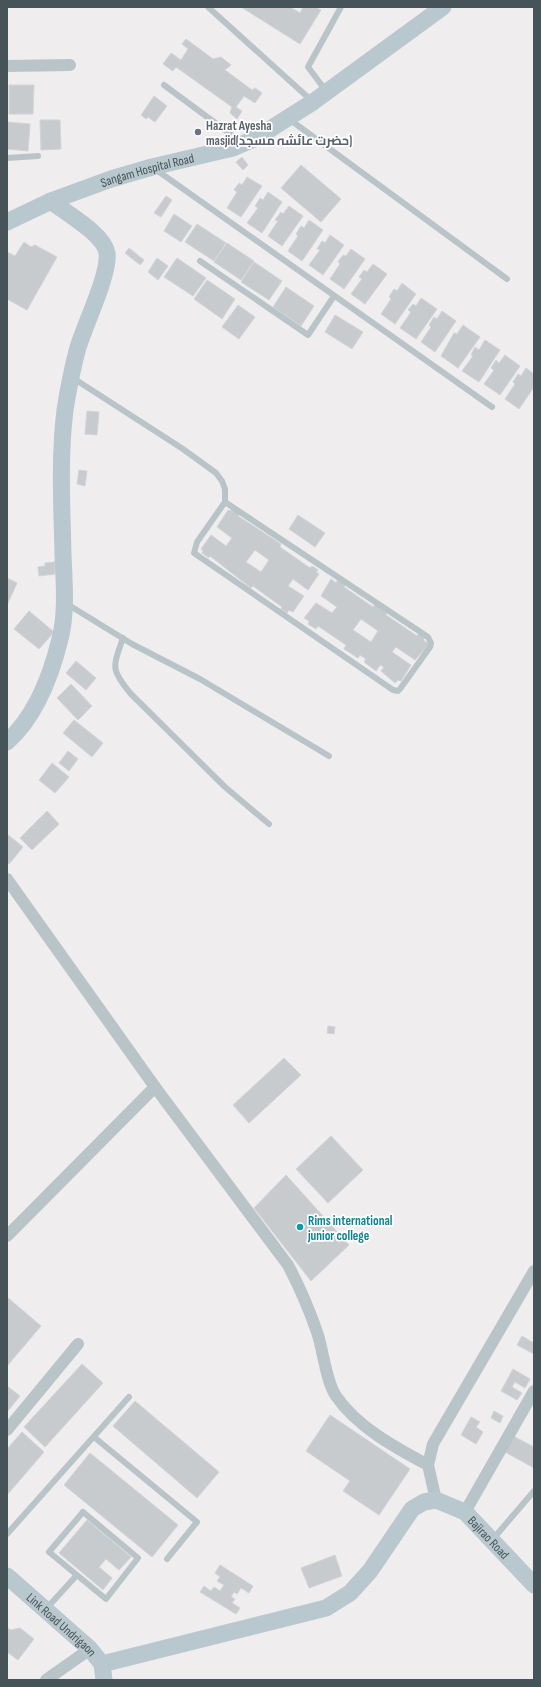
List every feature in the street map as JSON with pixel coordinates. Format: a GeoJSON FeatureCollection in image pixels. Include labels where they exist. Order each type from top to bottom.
{"type":"FeatureCollection","features":[{"type":"Feature","properties":{"kind":"street","name":"Sangam Hospital Road"},"geometry":{"type":"LineString","coordinates":[[7,222],[51,201],[111,179],[152,167],[233,148],[256,138],[313,102],[443,7]]}},
{"type":"Feature","properties":{"kind":"street"},"geometry":{"type":"LineString","coordinates":[[7,66],[70,65]]}},
{"type":"Feature","properties":{"kind":"street"},"geometry":{"type":"LineString","coordinates":[[7,742],[28,720],[38,702],[60,640],[63,625],[64,602],[61,470],[63,432],[71,377],[77,351],[101,284],[107,256],[105,246],[96,235],[51,201]]}},
{"type":"Feature","properties":{"kind":"street"},"geometry":{"type":"LineString","coordinates":[[7,879],[155,1087],[288,1264],[317,1332],[335,1395],[349,1412],[385,1441],[428,1465]]}},
{"type":"Feature","properties":{"kind":"street"},"geometry":{"type":"LineString","coordinates":[[7,1236],[155,1087]]}},
{"type":"Feature","properties":{"kind":"street"},"geometry":{"type":"LineString","coordinates":[[103,1672],[122,1659],[326,1608],[350,1593],[370,1571],[412,1509],[424,1502],[436,1500],[428,1465],[433,1444],[534,1271]]}},
{"type":"Feature","properties":{"kind":"street"},"geometry":{"type":"LineString","coordinates":[[7,1430],[78,1344]]}},
{"type":"Feature","properties":{"kind":"street"},"geometry":{"type":"LineString","coordinates":[[465,1512],[534,1391]]}},
{"type":"Feature","properties":{"kind":"street","name":"Bajirao Road"},"geometry":{"type":"LineString","coordinates":[[436,1500],[465,1512],[490,1541],[534,1586]]}},
{"type":"Feature","properties":{"kind":"street","name":"Link Road Undrigaon"},"geometry":{"type":"LineString","coordinates":[[7,1576],[90,1649],[103,1672]]}},
{"type":"Feature","properties":{"kind":"street"},"geometry":{"type":"LineString","coordinates":[[46,1680],[90,1649]]}},
{"type":"Feature","properties":{"kind":"lane"},"geometry":{"type":"LineString","coordinates":[[208,7],[313,102]]}},
{"type":"Feature","properties":{"kind":"lane"},"geometry":{"type":"LineString","coordinates":[[327,92],[308,67],[340,7]]}},
{"type":"Feature","properties":{"kind":"lane"},"geometry":{"type":"LineString","coordinates":[[164,86],[243,143]]}},
{"type":"Feature","properties":{"kind":"lane"},"geometry":{"type":"LineString","coordinates":[[288,118],[507,279]]}},
{"type":"Feature","properties":{"kind":"lane"},"geometry":{"type":"LineString","coordinates":[[7,158],[38,156]]}},
{"type":"Feature","properties":{"kind":"lane"},"geometry":{"type":"LineString","coordinates":[[152,167],[492,407]]}},
{"type":"Feature","properties":{"kind":"lane"},"geometry":{"type":"LineString","coordinates":[[200,260],[308,335],[334,296]]}},
{"type":"Feature","properties":{"kind":"lane"},"geometry":{"type":"LineString","coordinates":[[71,377],[211,469],[222,481],[225,489],[225,502],[196,542],[194,553],[393,690],[398,691],[430,647],[431,643],[428,637],[225,502]]}},
{"type":"Feature","properties":{"kind":"lane"},"geometry":{"type":"LineString","coordinates":[[64,602],[122,638],[200,679],[329,756]]}},
{"type":"Feature","properties":{"kind":"lane"},"geometry":{"type":"LineString","coordinates":[[122,638],[114,665],[117,678],[131,694],[225,787],[269,824]]}},
{"type":"Feature","properties":{"kind":"lane"},"geometry":{"type":"LineString","coordinates":[[7,1534],[128,1397]]}},
{"type":"Feature","properties":{"kind":"lane"},"geometry":{"type":"LineString","coordinates":[[94,1437],[197,1522],[167,1559]]}},
{"type":"Feature","properties":{"kind":"lane"},"geometry":{"type":"LineString","coordinates":[[490,1541],[534,1492]]}},
{"type":"Feature","properties":{"kind":"lane"},"geometry":{"type":"LineString","coordinates":[[83,1512],[138,1558],[106,1599],[76,1576],[49,1552],[83,1512]]}},
{"type":"Feature","properties":{"kind":"lane"},"geometry":{"type":"LineString","coordinates":[[46,1609],[76,1576]]}},
{"type":"Feature","properties":{"kind":"building"},"geometry":{"type":"Polygon","coordinates":[[[241,7],[290,7],[300,13],[303,7],[315,7],[321,10],[300,44],[241,7]]]}},
{"type":"Feature","properties":{"kind":"building"},"geometry":{"type":"Polygon","coordinates":[[[186,39],[213,59],[221,57],[231,65],[225,70],[252,90],[255,88],[262,93],[255,103],[244,96],[236,107],[242,111],[237,119],[230,113],[232,107],[176,67],[173,71],[163,64],[171,53],[181,60],[188,49],[182,44],[186,39]]]}},
{"type":"Feature","properties":{"kind":"building"},"geometry":{"type":"Polygon","coordinates":[[[9,85],[34,85],[33,114],[9,114],[9,85]]]}},
{"type":"Feature","properties":{"kind":"building"},"geometry":{"type":"Polygon","coordinates":[[[154,96],[167,106],[155,122],[148,117],[146,119],[141,115],[154,96]]]}},
{"type":"Feature","properties":{"kind":"building"},"geometry":{"type":"Polygon","coordinates":[[[40,120],[60,120],[61,149],[41,150],[40,120]]]}},
{"type":"Feature","properties":{"kind":"building"},"geometry":{"type":"Polygon","coordinates":[[[7,122],[30,124],[28,151],[7,149],[7,122]]]}},
{"type":"Feature","properties":{"kind":"building"},"geometry":{"type":"Polygon","coordinates":[[[242,157],[248,165],[243,170],[236,162],[242,157]]]}},
{"type":"Feature","properties":{"kind":"building"},"geometry":{"type":"Polygon","coordinates":[[[301,165],[341,199],[321,222],[281,188],[301,165]]]}},
{"type":"Feature","properties":{"kind":"building"},"geometry":{"type":"Polygon","coordinates":[[[247,177],[262,186],[241,217],[227,208],[237,192],[234,190],[239,183],[242,185],[247,177]]]}},
{"type":"Feature","properties":{"kind":"building"},"geometry":{"type":"Polygon","coordinates":[[[268,192],[282,202],[262,233],[247,223],[258,208],[255,206],[260,198],[263,200],[268,192]]]}},
{"type":"Feature","properties":{"kind":"building"},"geometry":{"type":"Polygon","coordinates":[[[166,196],[172,200],[161,217],[154,213],[166,196]]]}},
{"type":"Feature","properties":{"kind":"building"},"geometry":{"type":"Polygon","coordinates":[[[289,206],[303,216],[282,246],[268,236],[278,221],[275,220],[281,212],[283,214],[289,206]]]}},
{"type":"Feature","properties":{"kind":"building"},"geometry":{"type":"Polygon","coordinates":[[[174,214],[192,226],[181,242],[164,231],[174,214]]]}},
{"type":"Feature","properties":{"kind":"building"},"geometry":{"type":"Polygon","coordinates":[[[309,220],[323,230],[302,261],[288,251],[298,236],[296,234],[301,226],[304,228],[309,220]]]}},
{"type":"Feature","properties":{"kind":"building"},"geometry":{"type":"Polygon","coordinates":[[[197,224],[226,243],[214,261],[185,242],[197,224]]]}},
{"type":"Feature","properties":{"kind":"building"},"geometry":{"type":"Polygon","coordinates":[[[330,235],[344,245],[323,275],[309,265],[320,250],[317,249],[322,241],[325,243],[330,235]]]}},
{"type":"Feature","properties":{"kind":"building"},"geometry":{"type":"Polygon","coordinates":[[[24,242],[31,247],[35,245],[57,257],[27,310],[7,299],[7,252],[15,256],[24,242]]]}},
{"type":"Feature","properties":{"kind":"building"},"geometry":{"type":"Polygon","coordinates":[[[227,243],[254,261],[241,280],[214,262],[227,243]]]}},
{"type":"Feature","properties":{"kind":"building"},"geometry":{"type":"Polygon","coordinates":[[[129,248],[144,260],[140,265],[125,253],[129,248]]]}},
{"type":"Feature","properties":{"kind":"building"},"geometry":{"type":"Polygon","coordinates":[[[351,249],[365,259],[344,289],[330,279],[340,264],[338,262],[343,255],[346,256],[351,249]]]}},
{"type":"Feature","properties":{"kind":"building"},"geometry":{"type":"Polygon","coordinates":[[[157,258],[168,266],[158,280],[148,272],[157,258]]]}},
{"type":"Feature","properties":{"kind":"building"},"geometry":{"type":"Polygon","coordinates":[[[177,258],[206,278],[193,296],[164,277],[177,258]]]}},
{"type":"Feature","properties":{"kind":"building"},"geometry":{"type":"Polygon","coordinates":[[[254,262],[282,281],[269,300],[241,282],[254,262]]]}},
{"type":"Feature","properties":{"kind":"building"},"geometry":{"type":"Polygon","coordinates":[[[373,264],[387,274],[365,304],[351,294],[362,279],[359,277],[364,270],[367,272],[373,264]]]}},
{"type":"Feature","properties":{"kind":"building"},"geometry":{"type":"Polygon","coordinates":[[[207,280],[235,299],[222,319],[194,299],[207,280]]]}},
{"type":"Feature","properties":{"kind":"building"},"geometry":{"type":"Polygon","coordinates":[[[402,283],[416,294],[395,324],[381,314],[391,299],[389,297],[394,289],[397,291],[402,283]]]}},
{"type":"Feature","properties":{"kind":"building"},"geometry":{"type":"Polygon","coordinates":[[[286,287],[314,306],[301,326],[273,307],[286,287]]]}},
{"type":"Feature","properties":{"kind":"building"},"geometry":{"type":"Polygon","coordinates":[[[421,298],[437,309],[416,339],[400,328],[411,312],[408,310],[413,304],[416,306],[421,298]]]}},
{"type":"Feature","properties":{"kind":"building"},"geometry":{"type":"Polygon","coordinates":[[[238,305],[255,317],[239,339],[222,327],[238,305]]]}},
{"type":"Feature","properties":{"kind":"building"},"geometry":{"type":"Polygon","coordinates":[[[442,311],[456,321],[435,352],[421,342],[431,327],[429,325],[434,317],[437,319],[442,311]]]}},
{"type":"Feature","properties":{"kind":"building"},"geometry":{"type":"Polygon","coordinates":[[[335,315],[363,332],[352,349],[325,332],[335,315]]]}},
{"type":"Feature","properties":{"kind":"building"},"geometry":{"type":"Polygon","coordinates":[[[463,325],[480,337],[458,368],[441,356],[454,333],[457,334],[463,325]]]}},
{"type":"Feature","properties":{"kind":"building"},"geometry":{"type":"Polygon","coordinates":[[[485,340],[500,350],[479,382],[462,371],[473,356],[471,355],[475,347],[479,350],[485,340]]]}},
{"type":"Feature","properties":{"kind":"building"},"geometry":{"type":"Polygon","coordinates":[[[505,355],[520,366],[500,395],[484,384],[494,370],[491,368],[496,360],[499,363],[505,355]]]}},
{"type":"Feature","properties":{"kind":"building"},"geometry":{"type":"Polygon","coordinates":[[[526,368],[534,374],[534,387],[519,409],[505,399],[515,384],[513,382],[518,374],[521,376],[526,368]]]}},
{"type":"Feature","properties":{"kind":"building"},"geometry":{"type":"Polygon","coordinates":[[[87,411],[99,412],[97,435],[85,434],[87,411]]]}},
{"type":"Feature","properties":{"kind":"building"},"geometry":{"type":"Polygon","coordinates":[[[79,470],[87,471],[85,486],[77,484],[79,470]]]}},
{"type":"Feature","properties":{"kind":"building"},"geometry":{"type":"Polygon","coordinates":[[[232,508],[240,514],[238,516],[281,544],[280,547],[310,568],[312,566],[318,570],[316,572],[319,574],[308,590],[293,579],[288,586],[304,596],[293,612],[289,610],[287,613],[281,609],[282,607],[253,586],[251,588],[210,556],[209,558],[202,553],[203,551],[201,549],[211,535],[226,546],[232,538],[217,527],[228,510],[230,511],[232,508]],[[255,550],[246,562],[261,572],[269,560],[255,550]]]}},
{"type":"Feature","properties":{"kind":"building"},"geometry":{"type":"Polygon","coordinates":[[[298,515],[325,533],[315,547],[289,529],[298,515]]]}},
{"type":"Feature","properties":{"kind":"building"},"geometry":{"type":"Polygon","coordinates":[[[55,562],[55,574],[39,576],[38,567],[45,566],[45,563],[55,562]]]}},
{"type":"Feature","properties":{"kind":"building"},"geometry":{"type":"Polygon","coordinates":[[[7,578],[17,583],[7,605],[7,578]]]}},
{"type":"Feature","properties":{"kind":"building"},"geometry":{"type":"Polygon","coordinates":[[[331,579],[336,583],[338,579],[346,584],[344,587],[373,607],[375,604],[387,613],[386,615],[417,636],[419,633],[425,638],[423,640],[429,644],[415,660],[396,647],[392,652],[411,665],[401,681],[398,680],[395,683],[381,671],[384,667],[380,665],[376,671],[364,662],[366,659],[360,655],[358,658],[344,649],[346,645],[318,626],[316,629],[308,624],[309,621],[304,618],[316,603],[332,613],[337,607],[321,596],[331,579]],[[361,619],[353,630],[371,642],[378,631],[361,619]]]}},
{"type":"Feature","properties":{"kind":"building"},"geometry":{"type":"Polygon","coordinates":[[[29,611],[54,632],[39,649],[14,629],[29,611]]]}},
{"type":"Feature","properties":{"kind":"building"},"geometry":{"type":"Polygon","coordinates":[[[76,661],[96,678],[86,690],[66,673],[76,661]]]}},
{"type":"Feature","properties":{"kind":"building"},"geometry":{"type":"Polygon","coordinates":[[[71,684],[92,706],[78,720],[57,698],[71,684]]]}},
{"type":"Feature","properties":{"kind":"building"},"geometry":{"type":"Polygon","coordinates":[[[74,720],[103,743],[92,757],[63,733],[74,720]]]}},
{"type":"Feature","properties":{"kind":"building"},"geometry":{"type":"Polygon","coordinates":[[[68,751],[78,759],[69,771],[59,763],[68,751]]]}},
{"type":"Feature","properties":{"kind":"building"},"geometry":{"type":"Polygon","coordinates":[[[52,763],[69,777],[55,793],[39,780],[52,763]]]}},
{"type":"Feature","properties":{"kind":"building"},"geometry":{"type":"Polygon","coordinates":[[[47,811],[59,824],[32,850],[20,838],[47,811]]]}},
{"type":"Feature","properties":{"kind":"building"},"geometry":{"type":"Polygon","coordinates":[[[7,834],[23,847],[9,864],[7,862],[7,834]]]}},
{"type":"Feature","properties":{"kind":"building"},"geometry":{"type":"Polygon","coordinates":[[[328,1026],[335,1027],[334,1034],[327,1033],[328,1026]]]}},
{"type":"Feature","properties":{"kind":"building"},"geometry":{"type":"Polygon","coordinates":[[[284,1058],[301,1075],[249,1123],[233,1105],[284,1058]]]}},
{"type":"Feature","properties":{"kind":"building"},"geometry":{"type":"Polygon","coordinates":[[[331,1136],[363,1170],[328,1203],[296,1169],[331,1136]]]}},
{"type":"Feature","properties":{"kind":"building","name":"Rims international junior college"},"geometry":{"type":"Polygon","coordinates":[[[286,1175],[349,1245],[311,1281],[254,1208],[286,1175]]]}},
{"type":"Feature","properties":{"kind":"building"},"geometry":{"type":"Polygon","coordinates":[[[7,1297],[41,1326],[7,1366],[7,1297]]]}},
{"type":"Feature","properties":{"kind":"building"},"geometry":{"type":"Polygon","coordinates":[[[522,1336],[534,1343],[534,1354],[517,1345],[522,1336]]]}},
{"type":"Feature","properties":{"kind":"building"},"geometry":{"type":"Polygon","coordinates":[[[82,1364],[103,1383],[45,1447],[24,1427],[82,1364]]]}},
{"type":"Feature","properties":{"kind":"building"},"geometry":{"type":"Polygon","coordinates":[[[513,1369],[530,1379],[525,1388],[515,1382],[512,1387],[522,1393],[517,1400],[501,1391],[513,1369]]]}},
{"type":"Feature","properties":{"kind":"building"},"geometry":{"type":"Polygon","coordinates":[[[7,1386],[20,1396],[7,1412],[7,1386]]]}},
{"type":"Feature","properties":{"kind":"building"},"geometry":{"type":"Polygon","coordinates":[[[135,1401],[219,1472],[197,1498],[113,1426],[135,1401]]]}},
{"type":"Feature","properties":{"kind":"building"},"geometry":{"type":"Polygon","coordinates":[[[494,1411],[503,1416],[500,1423],[491,1418],[494,1411]]]}},
{"type":"Feature","properties":{"kind":"building"},"geometry":{"type":"Polygon","coordinates":[[[330,1415],[410,1469],[379,1515],[343,1491],[350,1481],[306,1451],[330,1415]]]}},
{"type":"Feature","properties":{"kind":"building"},"geometry":{"type":"Polygon","coordinates":[[[471,1417],[480,1422],[476,1427],[483,1432],[476,1444],[461,1435],[471,1417]]]}},
{"type":"Feature","properties":{"kind":"building"},"geometry":{"type":"Polygon","coordinates":[[[22,1432],[44,1452],[7,1495],[7,1449],[22,1432]]]}},
{"type":"Feature","properties":{"kind":"building"},"geometry":{"type":"Polygon","coordinates":[[[513,1436],[534,1447],[534,1468],[505,1452],[513,1436]]]}},
{"type":"Feature","properties":{"kind":"building"},"geometry":{"type":"Polygon","coordinates":[[[90,1453],[178,1525],[152,1557],[64,1485],[90,1453]]]}},
{"type":"Feature","properties":{"kind":"building"},"geometry":{"type":"Polygon","coordinates":[[[87,1520],[131,1557],[119,1570],[106,1559],[99,1567],[112,1578],[103,1590],[59,1553],[87,1520]]]}},
{"type":"Feature","properties":{"kind":"building"},"geometry":{"type":"Polygon","coordinates":[[[335,1555],[342,1576],[309,1588],[301,1568],[335,1555]]]}},
{"type":"Feature","properties":{"kind":"building"},"geometry":{"type":"Polygon","coordinates":[[[220,1565],[253,1586],[249,1593],[241,1588],[237,1594],[234,1592],[231,1597],[235,1599],[232,1603],[240,1608],[236,1614],[200,1592],[204,1586],[211,1591],[214,1587],[220,1591],[224,1585],[217,1581],[220,1577],[215,1573],[220,1565]]]}},
{"type":"Feature","properties":{"kind":"building"},"geometry":{"type":"Polygon","coordinates":[[[7,1628],[11,1630],[20,1628],[34,1639],[18,1660],[7,1652],[7,1628]]]}},
{"type":"Feature","properties":{"kind":"place","name":"Hazrat Ayesha masjid(حضرت عائشہ مسجد)"},"geometry":{"type":"Point","coordinates":[198,132]}},
{"type":"Feature","properties":{"kind":"place","name":"Rims international junior college"},"geometry":{"type":"Point","coordinates":[300,1227]}}]}
